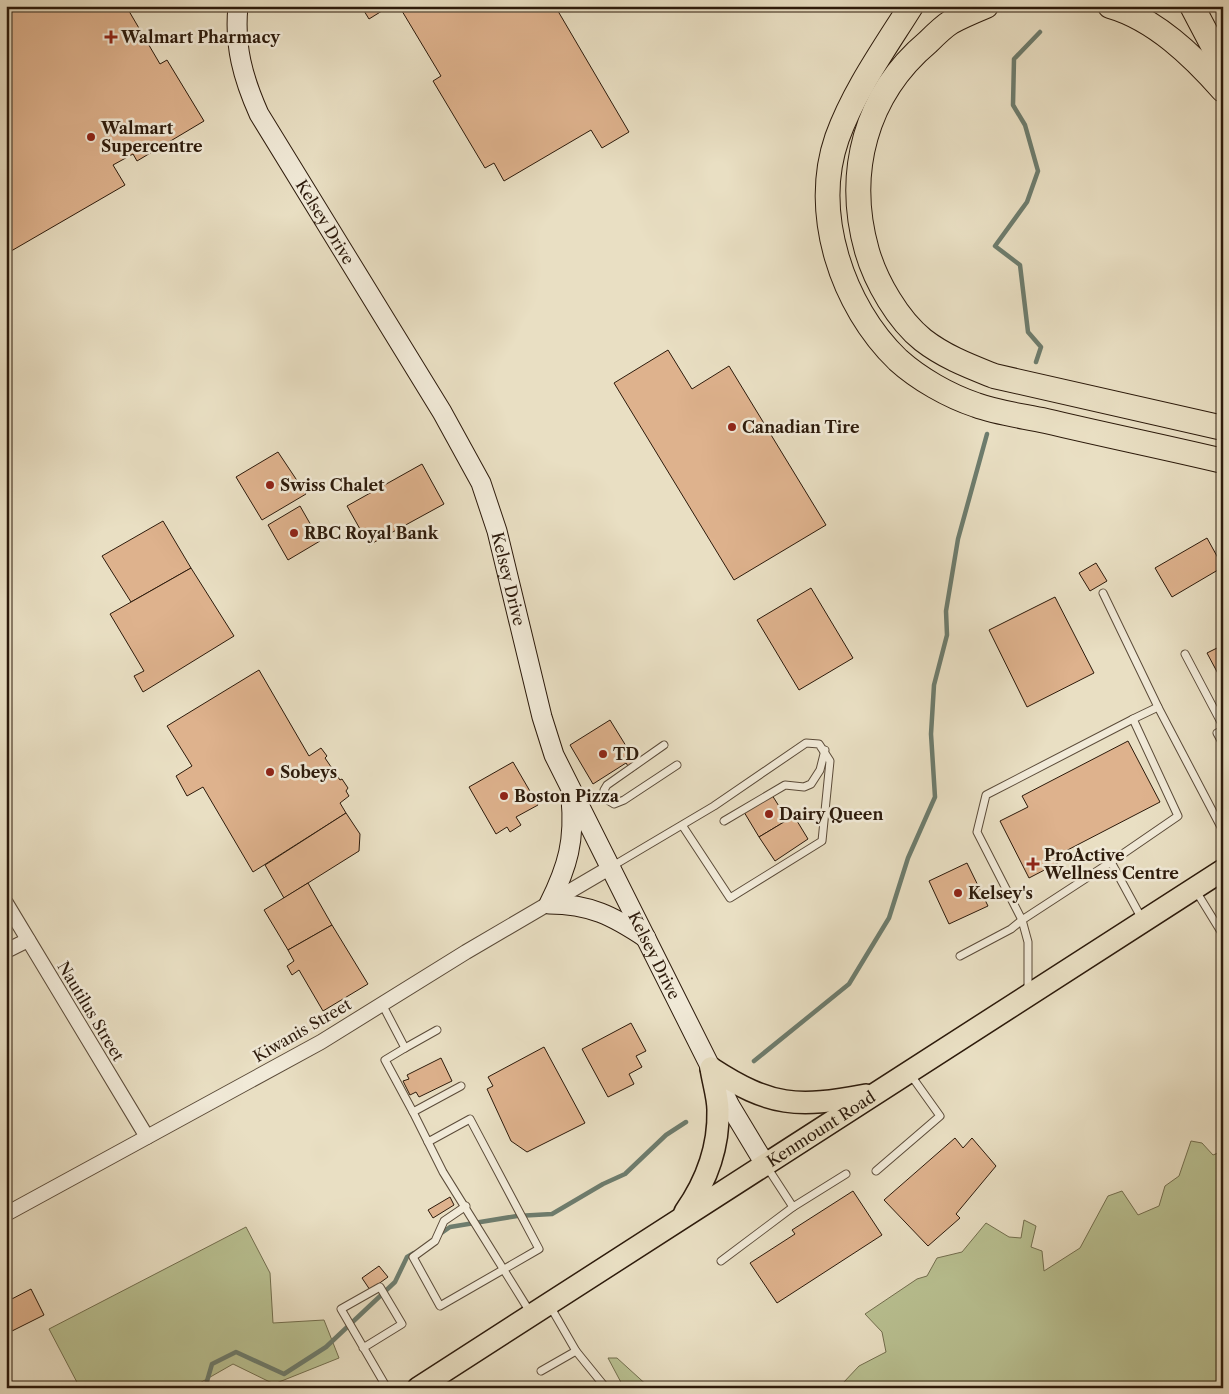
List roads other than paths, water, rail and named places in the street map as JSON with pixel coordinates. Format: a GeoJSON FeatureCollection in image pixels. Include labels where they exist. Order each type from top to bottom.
{"type":"FeatureCollection","features":[{"type":"Feature","properties":{"kind":"highway"},"geometry":{"type":"LineString","coordinates":[[911,6],[853,100],[837,139],[830,172],[828,205],[834,247],[848,287],[869,325],[898,360],[935,386],[976,405],[1223,461]]}},
{"type":"Feature","properties":{"kind":"highway"},"geometry":{"type":"LineString","coordinates":[[986,6],[950,23],[913,54],[884,92],[864,135],[857,183],[860,228],[873,270],[894,307],[922,339],[958,362],[994,376],[1223,428]]}},
{"type":"Feature","properties":{"kind":"highway"},"geometry":{"type":"LineString","coordinates":[[1110,6],[1126,11],[1168,37],[1223,90]]}},
{"type":"Feature","properties":{"kind":"highway"},"geometry":{"type":"LineString","coordinates":[[1192,6],[1223,64]]}},
{"type":"Feature","properties":{"kind":"main road","name":"Kelsey Drive"},"geometry":{"type":"LineString","coordinates":[[238,6],[236,34],[240,65],[259,114],[442,412],[481,483],[497,531],[548,737],[570,790],[647,938],[730,1106],[765,1164]]}},
{"type":"Feature","properties":{"kind":"main road"},"geometry":{"type":"LineString","coordinates":[[570,790],[574,825],[570,852],[563,877],[549,904],[573,904],[597,910],[620,920],[647,938]]}},
{"type":"Feature","properties":{"kind":"main road","name":"Kenmount Road"},"geometry":{"type":"LineString","coordinates":[[418,1388],[1223,870]]}},
{"type":"Feature","properties":{"kind":"main road"},"geometry":{"type":"LineString","coordinates":[[711,1068],[740,1087],[763,1097],[784,1102],[836,1100],[876,1093]]}},
{"type":"Feature","properties":{"kind":"main road"},"geometry":{"type":"LineString","coordinates":[[681,1219],[708,1175],[713,1155],[719,1110],[711,1068]]}},
{"type":"Feature","properties":{"kind":"street","name":"Kiwanis Street"},"geometry":{"type":"LineString","coordinates":[[6,1214],[321,1042],[611,867]]}},
{"type":"Feature","properties":{"kind":"street","name":"Nautilus Street"},"geometry":{"type":"LineString","coordinates":[[6,903],[147,1137]]}},
{"type":"Feature","properties":{"kind":"street"},"geometry":{"type":"LineString","coordinates":[[6,952],[28,940]]}},
{"type":"Feature","properties":{"kind":"lane"},"geometry":{"type":"LineString","coordinates":[[1103,593],[1158,707],[1223,830]]}},
{"type":"Feature","properties":{"kind":"lane"},"geometry":{"type":"LineString","coordinates":[[1184,654],[1223,726]]}},
{"type":"Feature","properties":{"kind":"lane"},"geometry":{"type":"LineString","coordinates":[[1028,995],[1028,942],[1022,920],[977,832],[986,795],[1158,707]]}},
{"type":"Feature","properties":{"kind":"lane"},"geometry":{"type":"LineString","coordinates":[[960,956],[1011,929],[1178,816],[1133,719]]}},
{"type":"Feature","properties":{"kind":"lane"},"geometry":{"type":"LineString","coordinates":[[1223,730],[1217,733],[1223,744]]}},
{"type":"Feature","properties":{"kind":"lane"},"geometry":{"type":"LineString","coordinates":[[611,867],[682,825],[806,743],[819,744],[826,750],[830,761],[822,841],[730,898],[682,825]]}},
{"type":"Feature","properties":{"kind":"lane"},"geometry":{"type":"LineString","coordinates":[[664,745],[605,786],[604,792],[609,801],[614,804],[624,800],[677,765]]}},
{"type":"Feature","properties":{"kind":"lane"},"geometry":{"type":"LineString","coordinates":[[724,820],[785,785],[804,787],[811,784],[820,770],[826,750]]}},
{"type":"Feature","properties":{"kind":"lane"},"geometry":{"type":"LineString","coordinates":[[1111,862],[1144,921]]}},
{"type":"Feature","properties":{"kind":"lane"},"geometry":{"type":"LineString","coordinates":[[1194,888],[1223,936]]}},
{"type":"Feature","properties":{"kind":"lane"},"geometry":{"type":"LineString","coordinates":[[382,1004],[405,1048]]}},
{"type":"Feature","properties":{"kind":"lane"},"geometry":{"type":"LineString","coordinates":[[438,1030],[385,1060],[443,1172],[466,1206],[504,1270],[589,1364],[606,1388]]}},
{"type":"Feature","properties":{"kind":"lane"},"geometry":{"type":"LineString","coordinates":[[876,1171],[940,1116],[908,1072]]}},
{"type":"Feature","properties":{"kind":"lane"},"geometry":{"type":"LineString","coordinates":[[412,1112],[460,1086]]}},
{"type":"Feature","properties":{"kind":"lane"},"geometry":{"type":"LineString","coordinates":[[428,1142],[470,1119],[539,1249],[440,1306],[413,1258],[435,1242],[444,1221],[466,1206]]}},
{"type":"Feature","properties":{"kind":"lane"},"geometry":{"type":"LineString","coordinates":[[765,1164],[793,1207]]}},
{"type":"Feature","properties":{"kind":"lane"},"geometry":{"type":"LineString","coordinates":[[721,1261],[793,1207],[846,1174]]}},
{"type":"Feature","properties":{"kind":"lane"},"geometry":{"type":"LineString","coordinates":[[363,1348],[402,1324],[380,1287],[341,1310],[363,1348],[387,1388]]}},
{"type":"Feature","properties":{"kind":"lane"},"geometry":{"type":"LineString","coordinates":[[542,1371],[576,1351]]}},
{"type":"Feature","properties":{"kind":"waterway"},"geometry":{"type":"LineString","coordinates":[[1036,362],[1041,347],[1028,332],[1020,265],[995,246],[1027,202],[1038,171],[1025,125],[1013,105],[1014,59],[1040,32]]}},
{"type":"Feature","properties":{"kind":"waterway"},"geometry":{"type":"LineString","coordinates":[[754,1061],[849,984],[889,918],[908,858],[935,797],[931,734],[934,685],[947,635],[946,611],[958,539],[987,434]]}},
{"type":"Feature","properties":{"kind":"waterway"},"geometry":{"type":"LineString","coordinates":[[440,1234],[450,1227],[517,1216],[552,1214],[603,1184],[625,1174],[666,1135],[686,1122]]}},
{"type":"Feature","properties":{"kind":"waterway"},"geometry":{"type":"LineString","coordinates":[[205,1388],[212,1364],[236,1352],[284,1374],[326,1347],[395,1282],[407,1257],[414,1253]]}},
{"type":"Feature","properties":{"kind":"place","name":"Walmart Pharmacy"},"geometry":{"type":"Point","coordinates":[111,37]}},
{"type":"Feature","properties":{"kind":"place","name":"Walmart Supercentre"},"geometry":{"type":"Point","coordinates":[91,137]}},
{"type":"Feature","properties":{"kind":"place","name":"Canadian Tire"},"geometry":{"type":"Point","coordinates":[732,427]}},
{"type":"Feature","properties":{"kind":"place","name":"Swiss Chalet"},"geometry":{"type":"Point","coordinates":[270,485]}},
{"type":"Feature","properties":{"kind":"place","name":"RBC Royal Bank"},"geometry":{"type":"Point","coordinates":[294,533]}},
{"type":"Feature","properties":{"kind":"place","name":"TD"},"geometry":{"type":"Point","coordinates":[603,754]}},
{"type":"Feature","properties":{"kind":"place","name":"Sobeys"},"geometry":{"type":"Point","coordinates":[270,772]}},
{"type":"Feature","properties":{"kind":"place","name":"Boston Pizza"},"geometry":{"type":"Point","coordinates":[504,796]}},
{"type":"Feature","properties":{"kind":"place","name":"Dairy Queen"},"geometry":{"type":"Point","coordinates":[769,814]}},
{"type":"Feature","properties":{"kind":"place","name":"ProActive Wellness Centre"},"geometry":{"type":"Point","coordinates":[1033,864]}},
{"type":"Feature","properties":{"kind":"place","name":"Kelsey's"},"geometry":{"type":"Point","coordinates":[958,893]}}]}
